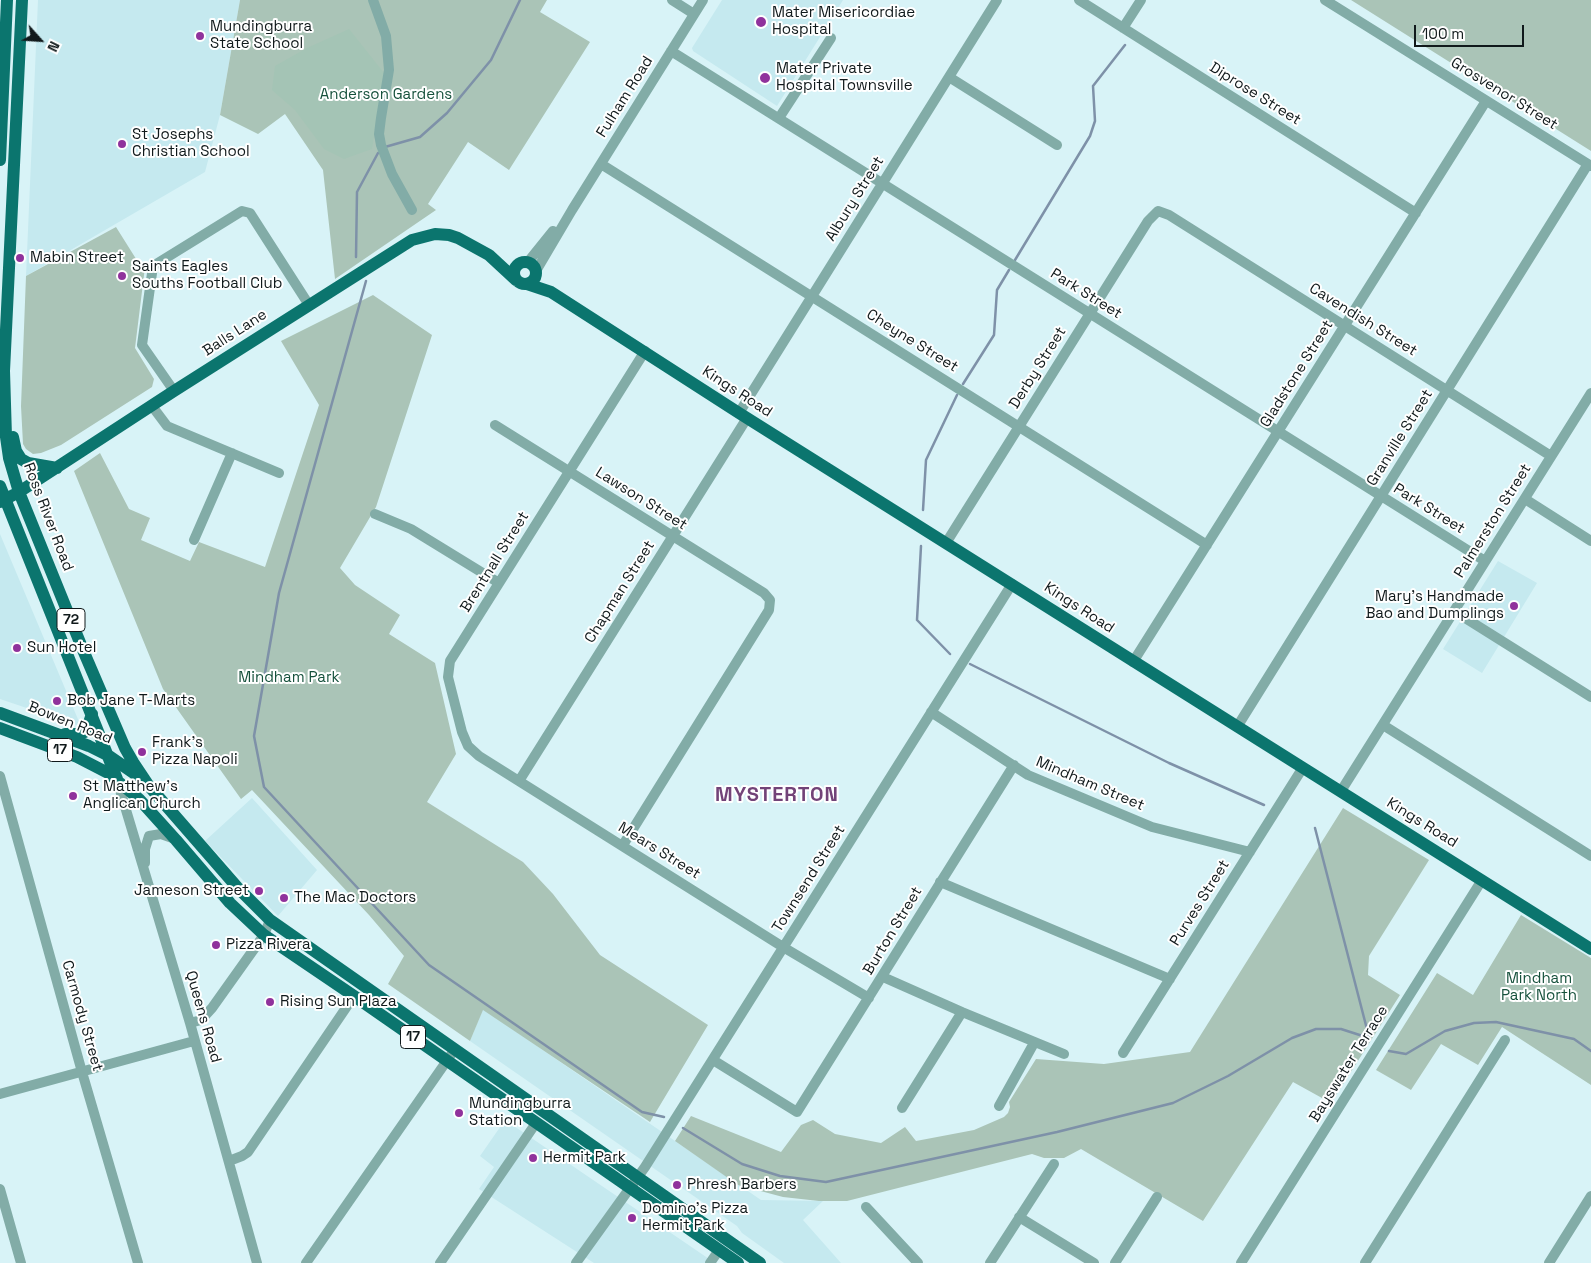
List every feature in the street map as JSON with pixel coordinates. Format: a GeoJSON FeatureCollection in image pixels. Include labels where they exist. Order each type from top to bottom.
{"type":"FeatureCollection","features":[{"type":"Feature","properties":{"kind":"main road"},"geometry":{"type":"LineString","coordinates":[[0,160],[2,68],[7,0]]}},
{"type":"Feature","properties":{"kind":"main road","name":"Ross River Road"},"geometry":{"type":"LineString","coordinates":[[22,0],[3,312],[5,414],[9,458],[19,492],[83,650],[125,748],[149,786]]}},
{"type":"Feature","properties":{"kind":"main road","name":"Balls Lane"},"geometry":{"type":"LineString","coordinates":[[2,501],[57,468],[174,391],[412,240],[428,235],[449,234],[527,272]]}},
{"type":"Feature","properties":{"kind":"main road","name":"Balls Lane"},"geometry":{"type":"LineString","coordinates":[[489,255],[527,272]]}},
{"type":"Feature","properties":{"kind":"main road","name":"Kings Road"},"geometry":{"type":"LineString","coordinates":[[527,272],[551,292],[743,416],[1591,950]]}},
{"type":"Feature","properties":{"kind":"main road"},"geometry":{"type":"LineString","coordinates":[[5,414],[16,451],[21,459],[28,463],[57,468]]}},
{"type":"Feature","properties":{"kind":"main road","name":"72"},"geometry":{"type":"LineString","coordinates":[[0,486],[2,501],[109,756]]}},
{"type":"Feature","properties":{"kind":"main road","name":"Bowen Road"},"geometry":{"type":"LineString","coordinates":[[0,713],[89,746],[109,756],[133,772],[149,786]]}},
{"type":"Feature","properties":{"kind":"main road"},"geometry":{"type":"LineString","coordinates":[[55,733],[82,733],[87,729],[92,714]]}},
{"type":"Feature","properties":{"kind":"main road","name":"Bowen Road"},"geometry":{"type":"LineString","coordinates":[[0,728],[84,759],[117,779]]}},
{"type":"Feature","properties":{"kind":"main road"},"geometry":{"type":"LineString","coordinates":[[109,756],[117,779]]}},
{"type":"Feature","properties":{"kind":"main road","name":"17"},"geometry":{"type":"LineString","coordinates":[[117,779],[176,840],[230,903],[264,935],[738,1263]]}},
{"type":"Feature","properties":{"kind":"main road","name":"17"},"geometry":{"type":"LineString","coordinates":[[149,786],[238,887],[270,920],[454,1049],[642,1172],[760,1263]]}},
{"type":"Feature","properties":{"kind":"street"},"geometry":{"type":"LineString","coordinates":[[373,0],[386,36],[390,70],[379,134],[392,174],[412,210]]}},
{"type":"Feature","properties":{"kind":"street"},"geometry":{"type":"LineString","coordinates":[[672,0],[694,14]]}},
{"type":"Feature","properties":{"kind":"street","name":"Fulham Road"},"geometry":{"type":"LineString","coordinates":[[527,272],[572,210],[703,0]]}},
{"type":"Feature","properties":{"kind":"street","name":"Albury Street"},"geometry":{"type":"LineString","coordinates":[[743,416],[812,296],[997,0]]}},
{"type":"Feature","properties":{"kind":"street","name":"Diprose Street"},"geometry":{"type":"LineString","coordinates":[[1079,0],[1416,213]]}},
{"type":"Feature","properties":{"kind":"street"},"geometry":{"type":"LineString","coordinates":[[1123,28],[1141,0]]}},
{"type":"Feature","properties":{"kind":"street","name":"Grosvenor Street"},"geometry":{"type":"LineString","coordinates":[[1326,0],[1590,165]]}},
{"type":"Feature","properties":{"kind":"street"},"geometry":{"type":"LineString","coordinates":[[779,118],[831,38]]}},
{"type":"Feature","properties":{"kind":"street","name":"Park Street"},"geometry":{"type":"LineString","coordinates":[[672,51],[1485,561]]}},
{"type":"Feature","properties":{"kind":"street"},"geometry":{"type":"LineString","coordinates":[[2,68],[18,68]]}},
{"type":"Feature","properties":{"kind":"street"},"geometry":{"type":"LineString","coordinates":[[949,77],[1057,145]]}},
{"type":"Feature","properties":{"kind":"street","name":"Gladstone Street"},"geometry":{"type":"LineString","coordinates":[[1133,662],[1486,101]]}},
{"type":"Feature","properties":{"kind":"street","name":"Cheyne Street"},"geometry":{"type":"LineString","coordinates":[[600,164],[1207,544]]}},
{"type":"Feature","properties":{"kind":"street","name":"Granville Street"},"geometry":{"type":"LineString","coordinates":[[1237,727],[1590,165]]}},
{"type":"Feature","properties":{"kind":"street"},"geometry":{"type":"LineString","coordinates":[[174,391],[142,346],[153,266],[242,210],[250,213],[309,305]]}},
{"type":"Feature","properties":{"kind":"street","name":"Cavendish Street"},"geometry":{"type":"LineString","coordinates":[[1158,211],[1169,215],[1551,456]]}},
{"type":"Feature","properties":{"kind":"street","name":"Derby Street"},"geometry":{"type":"LineString","coordinates":[[946,543],[1148,221],[1158,211]]}},
{"type":"Feature","properties":{"kind":"street","name":"Brentnall Street"},"geometry":{"type":"LineString","coordinates":[[519,781],[479,756],[468,746],[462,732],[448,677],[448,669],[453,656],[570,472],[644,351]]}},
{"type":"Feature","properties":{"kind":"street","name":"Palmerston Street"},"geometry":{"type":"LineString","coordinates":[[1341,791],[1551,456],[1590,398]]}},
{"type":"Feature","properties":{"kind":"street"},"geometry":{"type":"LineString","coordinates":[[152,406],[167,426],[279,473]]}},
{"type":"Feature","properties":{"kind":"street","name":"Chapman Street"},"geometry":{"type":"LineString","coordinates":[[519,781],[672,536],[743,416]]}},
{"type":"Feature","properties":{"kind":"street","name":"Lawson Street"},"geometry":{"type":"LineString","coordinates":[[495,425],[764,593],[770,600],[769,610],[623,845]]}},
{"type":"Feature","properties":{"kind":"street"},"geometry":{"type":"LineString","coordinates":[[194,540],[232,453]]}},
{"type":"Feature","properties":{"kind":"street"},"geometry":{"type":"LineString","coordinates":[[1525,498],[1591,541]]}},
{"type":"Feature","properties":{"kind":"street"},"geometry":{"type":"LineString","coordinates":[[375,514],[411,529],[499,583]]}},
{"type":"Feature","properties":{"kind":"street","name":"Townsend Street"},"geometry":{"type":"LineString","coordinates":[[576,1263],[642,1172],[1012,584]]}},
{"type":"Feature","properties":{"kind":"street"},"geometry":{"type":"LineString","coordinates":[[1454,611],[1591,697]]}},
{"type":"Feature","properties":{"kind":"street","name":"Mindham Street"},"geometry":{"type":"LineString","coordinates":[[931,712],[1028,775],[1152,827],[1250,852]]}},
{"type":"Feature","properties":{"kind":"street"},"geometry":{"type":"LineString","coordinates":[[1383,725],[1591,856]]}},
{"type":"Feature","properties":{"kind":"street","name":"Burton Street"},"geometry":{"type":"LineString","coordinates":[[713,1060],[798,1112],[1014,765]]}},
{"type":"Feature","properties":{"kind":"street","name":"Purves Street"},"geometry":{"type":"LineString","coordinates":[[1123,1053],[1302,769]]}},
{"type":"Feature","properties":{"kind":"street","name":"Carmody Street"},"geometry":{"type":"LineString","coordinates":[[0,776],[82,1072],[138,1263]]}},
{"type":"Feature","properties":{"kind":"street","name":"Queens Road"},"geometry":{"type":"LineString","coordinates":[[117,779],[190,1023],[257,1263]]}},
{"type":"Feature","properties":{"kind":"street","name":"Mears Street"},"geometry":{"type":"LineString","coordinates":[[519,781],[783,947],[870,998]]}},
{"type":"Feature","properties":{"kind":"street"},"geometry":{"type":"LineString","coordinates":[[146,879],[145,849],[149,836],[158,834],[176,840]]}},
{"type":"Feature","properties":{"kind":"street","name":"Bayswater Terrace"},"geometry":{"type":"LineString","coordinates":[[1242,1263],[1482,880]]}},
{"type":"Feature","properties":{"kind":"street"},"geometry":{"type":"LineString","coordinates":[[940,882],[1170,979]]}},
{"type":"Feature","properties":{"kind":"street"},"geometry":{"type":"LineString","coordinates":[[190,1023],[201,1020],[212,1008],[264,935],[270,920]]}},
{"type":"Feature","properties":{"kind":"street"},"geometry":{"type":"LineString","coordinates":[[883,976],[962,1012],[1064,1054]]}},
{"type":"Feature","properties":{"kind":"street"},"geometry":{"type":"LineString","coordinates":[[229,1161],[248,1152],[354,996]]}},
{"type":"Feature","properties":{"kind":"street"},"geometry":{"type":"LineString","coordinates":[[902,1108],[962,1012]]}},
{"type":"Feature","properties":{"kind":"street"},"geometry":{"type":"LineString","coordinates":[[1365,1263],[1505,1040]]}},
{"type":"Feature","properties":{"kind":"street"},"geometry":{"type":"LineString","coordinates":[[0,1094],[194,1041]]}},
{"type":"Feature","properties":{"kind":"street"},"geometry":{"type":"LineString","coordinates":[[999,1106],[1034,1043]]}},
{"type":"Feature","properties":{"kind":"street"},"geometry":{"type":"LineString","coordinates":[[306,1263],[454,1049]]}},
{"type":"Feature","properties":{"kind":"street"},"geometry":{"type":"LineString","coordinates":[[440,1263],[536,1123]]}},
{"type":"Feature","properties":{"kind":"street"},"geometry":{"type":"LineString","coordinates":[[990,1263],[1054,1164]]}},
{"type":"Feature","properties":{"kind":"street"},"geometry":{"type":"LineString","coordinates":[[0,1189],[21,1263]]}},
{"type":"Feature","properties":{"kind":"street"},"geometry":{"type":"LineString","coordinates":[[1549,1263],[1591,1196]]}},
{"type":"Feature","properties":{"kind":"street"},"geometry":{"type":"LineString","coordinates":[[1116,1263],[1157,1198]]}},
{"type":"Feature","properties":{"kind":"street"},"geometry":{"type":"LineString","coordinates":[[866,1207],[918,1263]]}},
{"type":"Feature","properties":{"kind":"street"},"geometry":{"type":"LineString","coordinates":[[1020,1217],[1094,1263]]}},
{"type":"Feature","properties":{"kind":"street"},"geometry":{"type":"LineString","coordinates":[[710,1263],[719,1250]]}},
{"type":"Feature","properties":{"kind":"shaded area","name":"St Josephs Christian School"},"geometry":{"type":"Polygon","coordinates":[[[38,0],[240,0],[220,115],[205,172],[26,276],[38,0]]]}},
{"type":"Feature","properties":{"kind":"shaded area","name":"Mater Private Hospital Townsville"},"geometry":{"type":"Polygon","coordinates":[[[722,0],[843,0],[777,106],[693,51],[692,48],[722,0]]]}},
{"type":"Feature","properties":{"kind":"shaded area"},"geometry":{"type":"Polygon","coordinates":[[[0,534],[80,724],[77,725],[0,699],[0,534]]]}},
{"type":"Feature","properties":{"kind":"shaded area"},"geometry":{"type":"Polygon","coordinates":[[[1498,561],[1537,583],[1482,673],[1443,649],[1498,561]]]}},
{"type":"Feature","properties":{"kind":"shaded area"},"geometry":{"type":"Polygon","coordinates":[[[252,798],[317,870],[278,916],[205,841],[252,798]]]}},
{"type":"Feature","properties":{"kind":"shaded area"},"geometry":{"type":"Polygon","coordinates":[[[483,1009],[761,1200],[823,1201],[803,1220],[841,1263],[784,1263],[742,1233],[737,1226],[470,1041],[483,1009]]]}},
{"type":"Feature","properties":{"kind":"shaded area"},"geometry":{"type":"Polygon","coordinates":[[[505,1120],[715,1263],[594,1263],[479,1189],[494,1167],[480,1156],[505,1120]]]}},
{"type":"Feature","properties":{"kind":"green space","name":"Anderson Gardens"},"geometry":{"type":"Polygon","coordinates":[[[240,0],[547,0],[540,12],[590,42],[509,170],[468,142],[428,204],[436,210],[335,279],[323,170],[285,114],[258,134],[220,115],[240,0]]]}},
{"type":"Feature","properties":{"kind":"green space"},"geometry":{"type":"Polygon","coordinates":[[[1351,0],[1591,0],[1591,151],[1351,0]]]}},
{"type":"Feature","properties":{"kind":"green space"},"geometry":{"type":"Polygon","coordinates":[[[349,29],[384,73],[372,149],[344,159],[324,149],[295,110],[272,90],[275,66],[307,48],[349,29]]]}},
{"type":"Feature","properties":{"kind":"green space"},"geometry":{"type":"Polygon","coordinates":[[[116,227],[138,262],[145,267],[135,348],[154,379],[152,387],[61,445],[33,454],[23,444],[21,406],[26,276],[116,227]]]}},
{"type":"Feature","properties":{"kind":"green space","name":"Mindham Park"},"geometry":{"type":"Polygon","coordinates":[[[373,295],[432,335],[376,507],[340,568],[355,585],[400,615],[389,634],[435,663],[456,754],[427,802],[523,862],[553,894],[600,955],[708,1025],[650,1122],[483,1010],[470,1041],[388,984],[404,956],[369,915],[252,790],[241,799],[163,689],[74,471],[100,453],[129,509],[150,518],[141,540],[190,561],[199,542],[265,567],[319,405],[281,341],[373,295]]]}},
{"type":"Feature","properties":{"kind":"green space"},"geometry":{"type":"Polygon","coordinates":[[[1343,808],[1429,860],[1369,956],[1368,975],[1400,995],[1331,1103],[1293,1082],[1203,1221],[1081,1149],[1064,1158],[1044,1158],[1032,1154],[847,1201],[819,1201],[783,1197],[738,1185],[675,1141],[691,1116],[781,1152],[801,1125],[813,1120],[835,1134],[881,1143],[905,1127],[916,1141],[974,1130],[1004,1117],[1010,1107],[1009,1102],[1036,1059],[1104,1064],[1190,1052],[1343,808]]]}},
{"type":"Feature","properties":{"kind":"green space","name":"Mindham Park North"},"geometry":{"type":"Polygon","coordinates":[[[1521,915],[1591,958],[1591,1085],[1502,1027],[1478,1065],[1441,1044],[1411,1090],[1376,1070],[1437,973],[1473,995],[1521,915]]]}},
{"type":"Feature","properties":{"kind":"waterway"},"geometry":{"type":"LineString","coordinates":[[385,147],[420,137],[447,113],[491,60],[520,0]]}},
{"type":"Feature","properties":{"kind":"waterway"},"geometry":{"type":"LineString","coordinates":[[1015,260],[1090,136],[1095,121],[1093,86],[1125,45]]}},
{"type":"Feature","properties":{"kind":"waterway"},"geometry":{"type":"LineString","coordinates":[[356,257],[357,192],[378,153]]}},
{"type":"Feature","properties":{"kind":"waterway"},"geometry":{"type":"LineString","coordinates":[[963,384],[994,335],[997,290],[1009,270]]}},
{"type":"Feature","properties":{"kind":"waterway"},"geometry":{"type":"LineString","coordinates":[[366,281],[279,593],[254,736],[264,787],[429,965],[642,1112],[664,1117]]}},
{"type":"Feature","properties":{"kind":"waterway"},"geometry":{"type":"LineString","coordinates":[[923,510],[926,460],[957,395]]}},
{"type":"Feature","properties":{"kind":"waterway"},"geometry":{"type":"LineString","coordinates":[[921,546],[917,620],[950,654]]}},
{"type":"Feature","properties":{"kind":"waterway"},"geometry":{"type":"LineString","coordinates":[[970,664],[1169,763],[1264,805]]}},
{"type":"Feature","properties":{"kind":"waterway"},"geometry":{"type":"LineString","coordinates":[[1315,828],[1369,1037]]}},
{"type":"Feature","properties":{"kind":"waterway"},"geometry":{"type":"LineString","coordinates":[[1389,1051],[1406,1054],[1445,1031],[1474,1023],[1496,1022],[1574,1039],[1591,1051]]}},
{"type":"Feature","properties":{"kind":"waterway"},"geometry":{"type":"LineString","coordinates":[[683,1128],[742,1164],[780,1176],[826,1182],[1057,1132],[1173,1103],[1228,1076],[1292,1038],[1316,1029],[1341,1029],[1369,1038]]}},
{"type":"Feature","properties":{"kind":"place","name":"Mater Misericordiae Hospital"},"geometry":{"type":"Point","coordinates":[761,22]}},
{"type":"Feature","properties":{"kind":"place","name":"Mundingburra State School"},"geometry":{"type":"Point","coordinates":[200,36]}},
{"type":"Feature","properties":{"kind":"place","name":"Mater Private Hospital Townsville"},"geometry":{"type":"Point","coordinates":[765,78]}},
{"type":"Feature","properties":{"kind":"place","name":"St Josephs Christian School"},"geometry":{"type":"Point","coordinates":[122,144]}},
{"type":"Feature","properties":{"kind":"place","name":"Mabin Street"},"geometry":{"type":"Point","coordinates":[20,258]}},
{"type":"Feature","properties":{"kind":"place","name":"Saints Eagles Souths Football Club"},"geometry":{"type":"Point","coordinates":[122,276]}},
{"type":"Feature","properties":{"kind":"place","name":"Mary's Handmade Bao and Dumplings"},"geometry":{"type":"Point","coordinates":[1514,606]}},
{"type":"Feature","properties":{"kind":"place","name":"Sun Hotel"},"geometry":{"type":"Point","coordinates":[17,648]}},
{"type":"Feature","properties":{"kind":"place","name":"Bob Jane T-Marts"},"geometry":{"type":"Point","coordinates":[57,701]}},
{"type":"Feature","properties":{"kind":"place","name":"Frank's Pizza Napoli"},"geometry":{"type":"Point","coordinates":[142,752]}},
{"type":"Feature","properties":{"kind":"place","name":"St Matthew's Anglican Church"},"geometry":{"type":"Point","coordinates":[73,796]}},
{"type":"Feature","properties":{"kind":"place","name":"Jameson Street"},"geometry":{"type":"Point","coordinates":[259,891]}},
{"type":"Feature","properties":{"kind":"place","name":"The Mac Doctors"},"geometry":{"type":"Point","coordinates":[284,898]}},
{"type":"Feature","properties":{"kind":"place","name":"Pizza Rivera"},"geometry":{"type":"Point","coordinates":[216,945]}},
{"type":"Feature","properties":{"kind":"place","name":"Rising Sun Plaza"},"geometry":{"type":"Point","coordinates":[270,1002]}},
{"type":"Feature","properties":{"kind":"place","name":"Mundingburra Station"},"geometry":{"type":"Point","coordinates":[459,1113]}},
{"type":"Feature","properties":{"kind":"place","name":"Hermit Park"},"geometry":{"type":"Point","coordinates":[533,1158]}},
{"type":"Feature","properties":{"kind":"place","name":"Phresh Barbers"},"geometry":{"type":"Point","coordinates":[677,1185]}},
{"type":"Feature","properties":{"kind":"place","name":"Domino's Pizza Hermit Park"},"geometry":{"type":"Point","coordinates":[632,1218]}},
{"type":"Feature","properties":{"kind":"district","name":"MYSTERTON"},"geometry":{"type":"Point","coordinates":[777,796]}}]}
